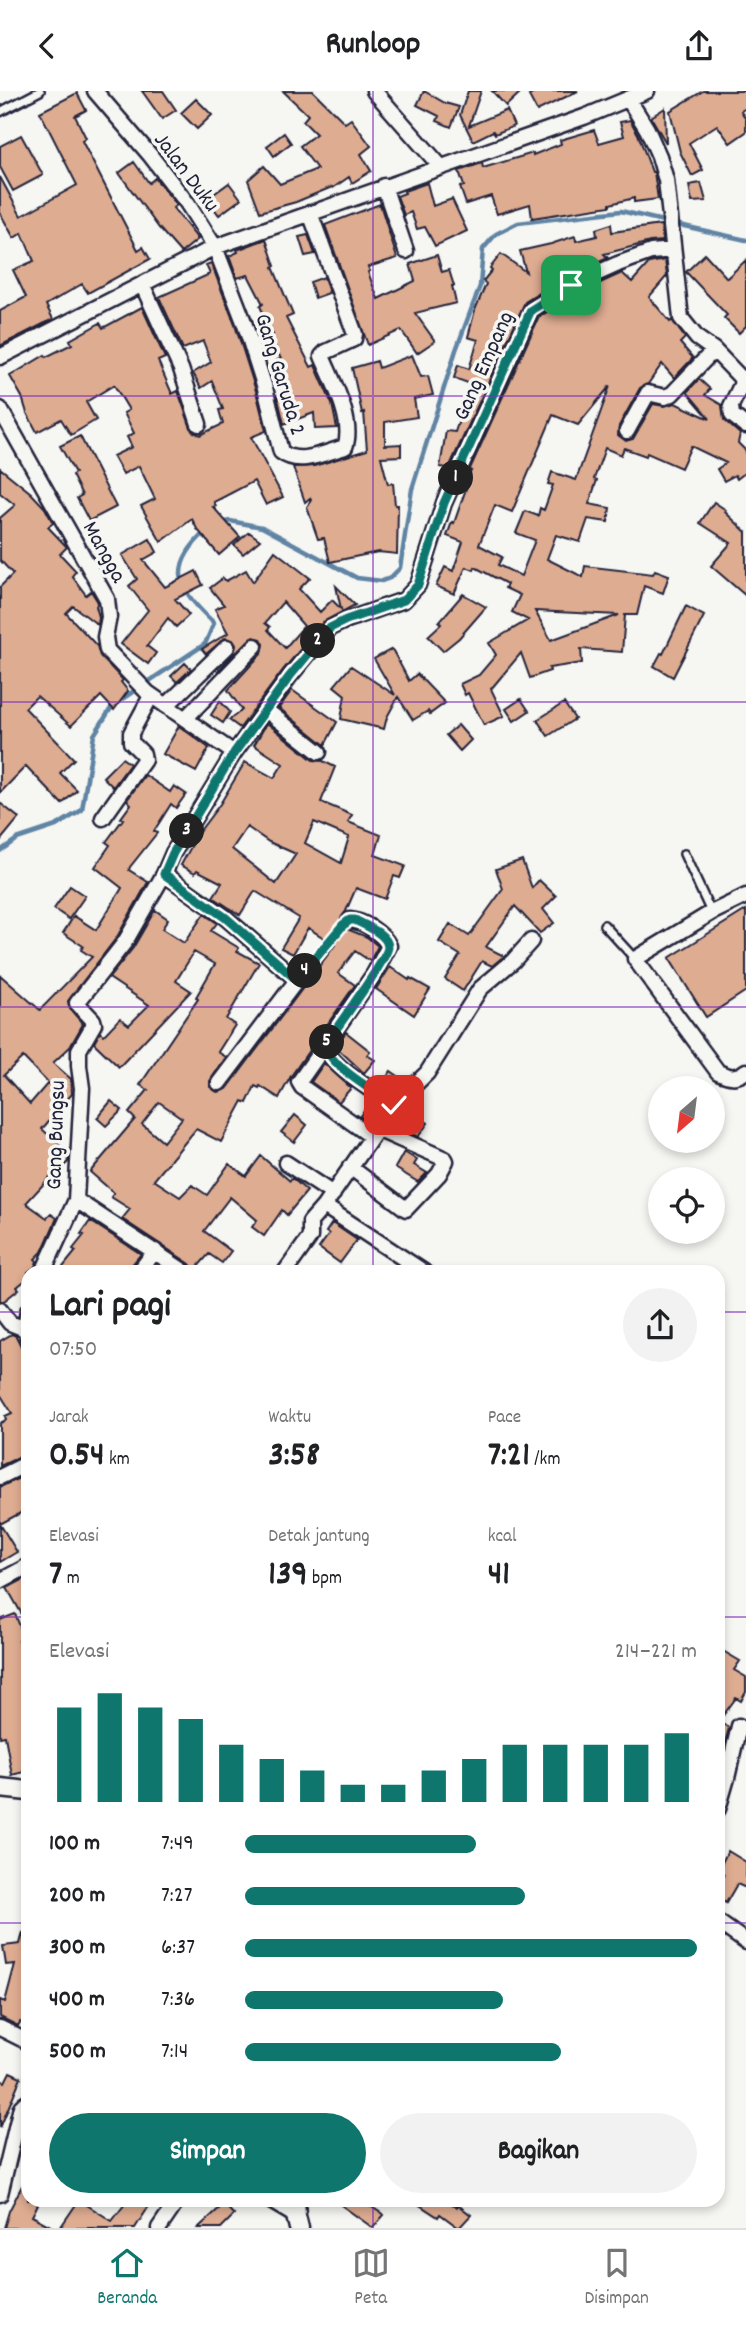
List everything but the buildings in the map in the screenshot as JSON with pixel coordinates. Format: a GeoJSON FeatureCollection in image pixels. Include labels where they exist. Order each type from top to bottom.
{"type":"FeatureCollection","features":[{"type":"Feature","properties":{"kind":"street","name":"Jalan Duku"},"geometry":{"type":"LineString","coordinates":[[94,91],[150,155],[215,247]]}},
{"type":"Feature","properties":{"kind":"street"},"geometry":{"type":"LineString","coordinates":[[374,91],[441,167]]}},
{"type":"Feature","properties":{"kind":"street"},"geometry":{"type":"LineString","coordinates":[[0,357],[215,247],[629,100],[644,92]]}},
{"type":"Feature","properties":{"kind":"street"},"geometry":{"type":"LineString","coordinates":[[629,100],[647,129],[666,180],[681,318],[697,338],[743,374],[742,383],[731,407],[732,415],[746,426]]}},
{"type":"Feature","properties":{"kind":"street"},"geometry":{"type":"LineString","coordinates":[[384,186],[406,251]]}},
{"type":"Feature","properties":{"kind":"street","name":"Gang Garuda 2"},"geometry":{"type":"LineString","coordinates":[[215,247],[248,335],[281,452],[289,458],[297,459],[345,447],[345,417],[322,356],[354,339],[355,334],[310,213]]}},
{"type":"Feature","properties":{"kind":"street","name":"Gang Empang"},"geometry":{"type":"LineString","coordinates":[[77,1003],[125,942],[173,853],[234,753],[290,676],[330,628],[404,600],[418,585],[444,503],[531,310],[571,285],[618,264],[651,252],[673,250]]}},
{"type":"Feature","properties":{"kind":"street"},"geometry":{"type":"LineString","coordinates":[[142,284],[181,369],[199,424]]}},
{"type":"Feature","properties":{"kind":"street"},"geometry":{"type":"LineString","coordinates":[[627,431],[648,393],[665,397],[673,394],[714,350]]}},
{"type":"Feature","properties":{"kind":"street","name":"Mangga"},"geometry":{"type":"LineString","coordinates":[[0,409],[107,599],[109,617],[104,636],[107,650],[150,694],[234,753]]}},
{"type":"Feature","properties":{"kind":"street"},"geometry":{"type":"LineString","coordinates":[[185,719],[255,646]]}},
{"type":"Feature","properties":{"kind":"street"},"geometry":{"type":"LineString","coordinates":[[166,706],[227,647]]}},
{"type":"Feature","properties":{"kind":"street"},"geometry":{"type":"LineString","coordinates":[[103,818],[144,760],[143,754],[131,742],[131,733],[150,694]]}},
{"type":"Feature","properties":{"kind":"street"},"geometry":{"type":"LineString","coordinates":[[266,710],[319,751]]}},
{"type":"Feature","properties":{"kind":"street"},"geometry":{"type":"LineString","coordinates":[[164,874],[226,918],[297,980],[219,1083]]}},
{"type":"Feature","properties":{"kind":"street"},"geometry":{"type":"LineString","coordinates":[[746,896],[711,913],[635,959],[718,1072],[730,1078],[746,1071]]}},
{"type":"Feature","properties":{"kind":"street"},"geometry":{"type":"LineString","coordinates":[[350,920],[376,932],[386,940],[388,946],[374,974],[299,1082],[302,1087],[374,1133],[446,1161],[439,1174],[406,1209],[351,1167]]}},
{"type":"Feature","properties":{"kind":"street"},"geometry":{"type":"LineString","coordinates":[[290,1265],[310,1237],[310,1221],[328,1200],[394,1105],[428,1073],[480,989],[513,961],[531,941]]}},
{"type":"Feature","properties":{"kind":"street","name":"Gang Bungsu"},"geometry":{"type":"LineString","coordinates":[[46,1265],[76,1200],[82,1088],[79,1050],[94,1024],[77,1003]]}},
{"type":"Feature","properties":{"kind":"street"},"geometry":{"type":"LineString","coordinates":[[325,1045],[326,1052],[336,1063],[394,1105]]}},
{"type":"Feature","properties":{"kind":"street"},"geometry":{"type":"LineString","coordinates":[[286,1163],[328,1200],[415,1265]]}},
{"type":"Feature","properties":{"kind":"street"},"geometry":{"type":"LineString","coordinates":[[76,1200],[175,1265]]}},
{"type":"Feature","properties":{"kind":"street"},"geometry":{"type":"LineString","coordinates":[[144,1265],[155,1251]]}},
{"type":"Feature","properties":{"kind":"street"},"geometry":{"type":"LineString","coordinates":[[0,1310],[9,1323],[21,1330]]}},
{"type":"Feature","properties":{"kind":"street"},"geometry":{"type":"LineString","coordinates":[[0,1476],[21,1466]]}},
{"type":"Feature","properties":{"kind":"street"},"geometry":{"type":"LineString","coordinates":[[0,1581],[21,1570]]}},
{"type":"Feature","properties":{"kind":"street"},"geometry":{"type":"LineString","coordinates":[[725,1766],[739,1726]]}},
{"type":"Feature","properties":{"kind":"street"},"geometry":{"type":"LineString","coordinates":[[0,1788],[21,1790]]}},
{"type":"Feature","properties":{"kind":"street"},"geometry":{"type":"LineString","coordinates":[[725,1927],[746,1942]]}},
{"type":"Feature","properties":{"kind":"street"},"geometry":{"type":"LineString","coordinates":[[0,2028],[21,2038]]}},
{"type":"Feature","properties":{"kind":"street"},"geometry":{"type":"LineString","coordinates":[[0,2194],[21,2107]]}},
{"type":"Feature","properties":{"kind":"street"},"geometry":{"type":"LineString","coordinates":[[159,2228],[173,2207]]}},
{"type":"Feature","properties":{"kind":"lane"},"geometry":{"type":"LineString","coordinates":[[0,112],[40,91]]}},
{"type":"Feature","properties":{"kind":"lane"},"geometry":{"type":"LineString","coordinates":[[684,854],[711,913]]}},
{"type":"Feature","properties":{"kind":"lane"},"geometry":{"type":"LineString","coordinates":[[604,925],[635,959]]}},
{"type":"Feature","properties":{"kind":"path"},"geometry":{"type":"LineString","coordinates":[[297,980],[350,920]]}},
{"type":"Feature","properties":{"kind":"waterway"},"geometry":{"type":"LineString","coordinates":[[222,523],[230,521],[262,527],[357,578],[382,581],[390,578],[400,568],[412,489],[456,350],[480,286],[483,249],[496,234],[518,223],[621,211],[667,222]]}},
{"type":"Feature","properties":{"kind":"waterway"},"geometry":{"type":"LineString","coordinates":[[675,224],[746,240]]}},
{"type":"Feature","properties":{"kind":"waterway"},"geometry":{"type":"LineString","coordinates":[[0,851],[17,839],[56,826],[82,810],[94,735],[113,705],[205,644],[214,623],[185,589],[181,568],[193,545],[206,531]]}},
{"type":"Feature","properties":{"kind":"route"},"geometry":{"type":"LineString","coordinates":[[394,1105],[336,1063],[326,1052],[325,1045],[374,974],[387,950],[386,940],[355,920],[350,920],[297,980],[226,918],[164,874],[173,853],[234,753],[290,676],[330,628],[404,600],[418,585],[444,503],[531,310],[571,285]]}}]}
